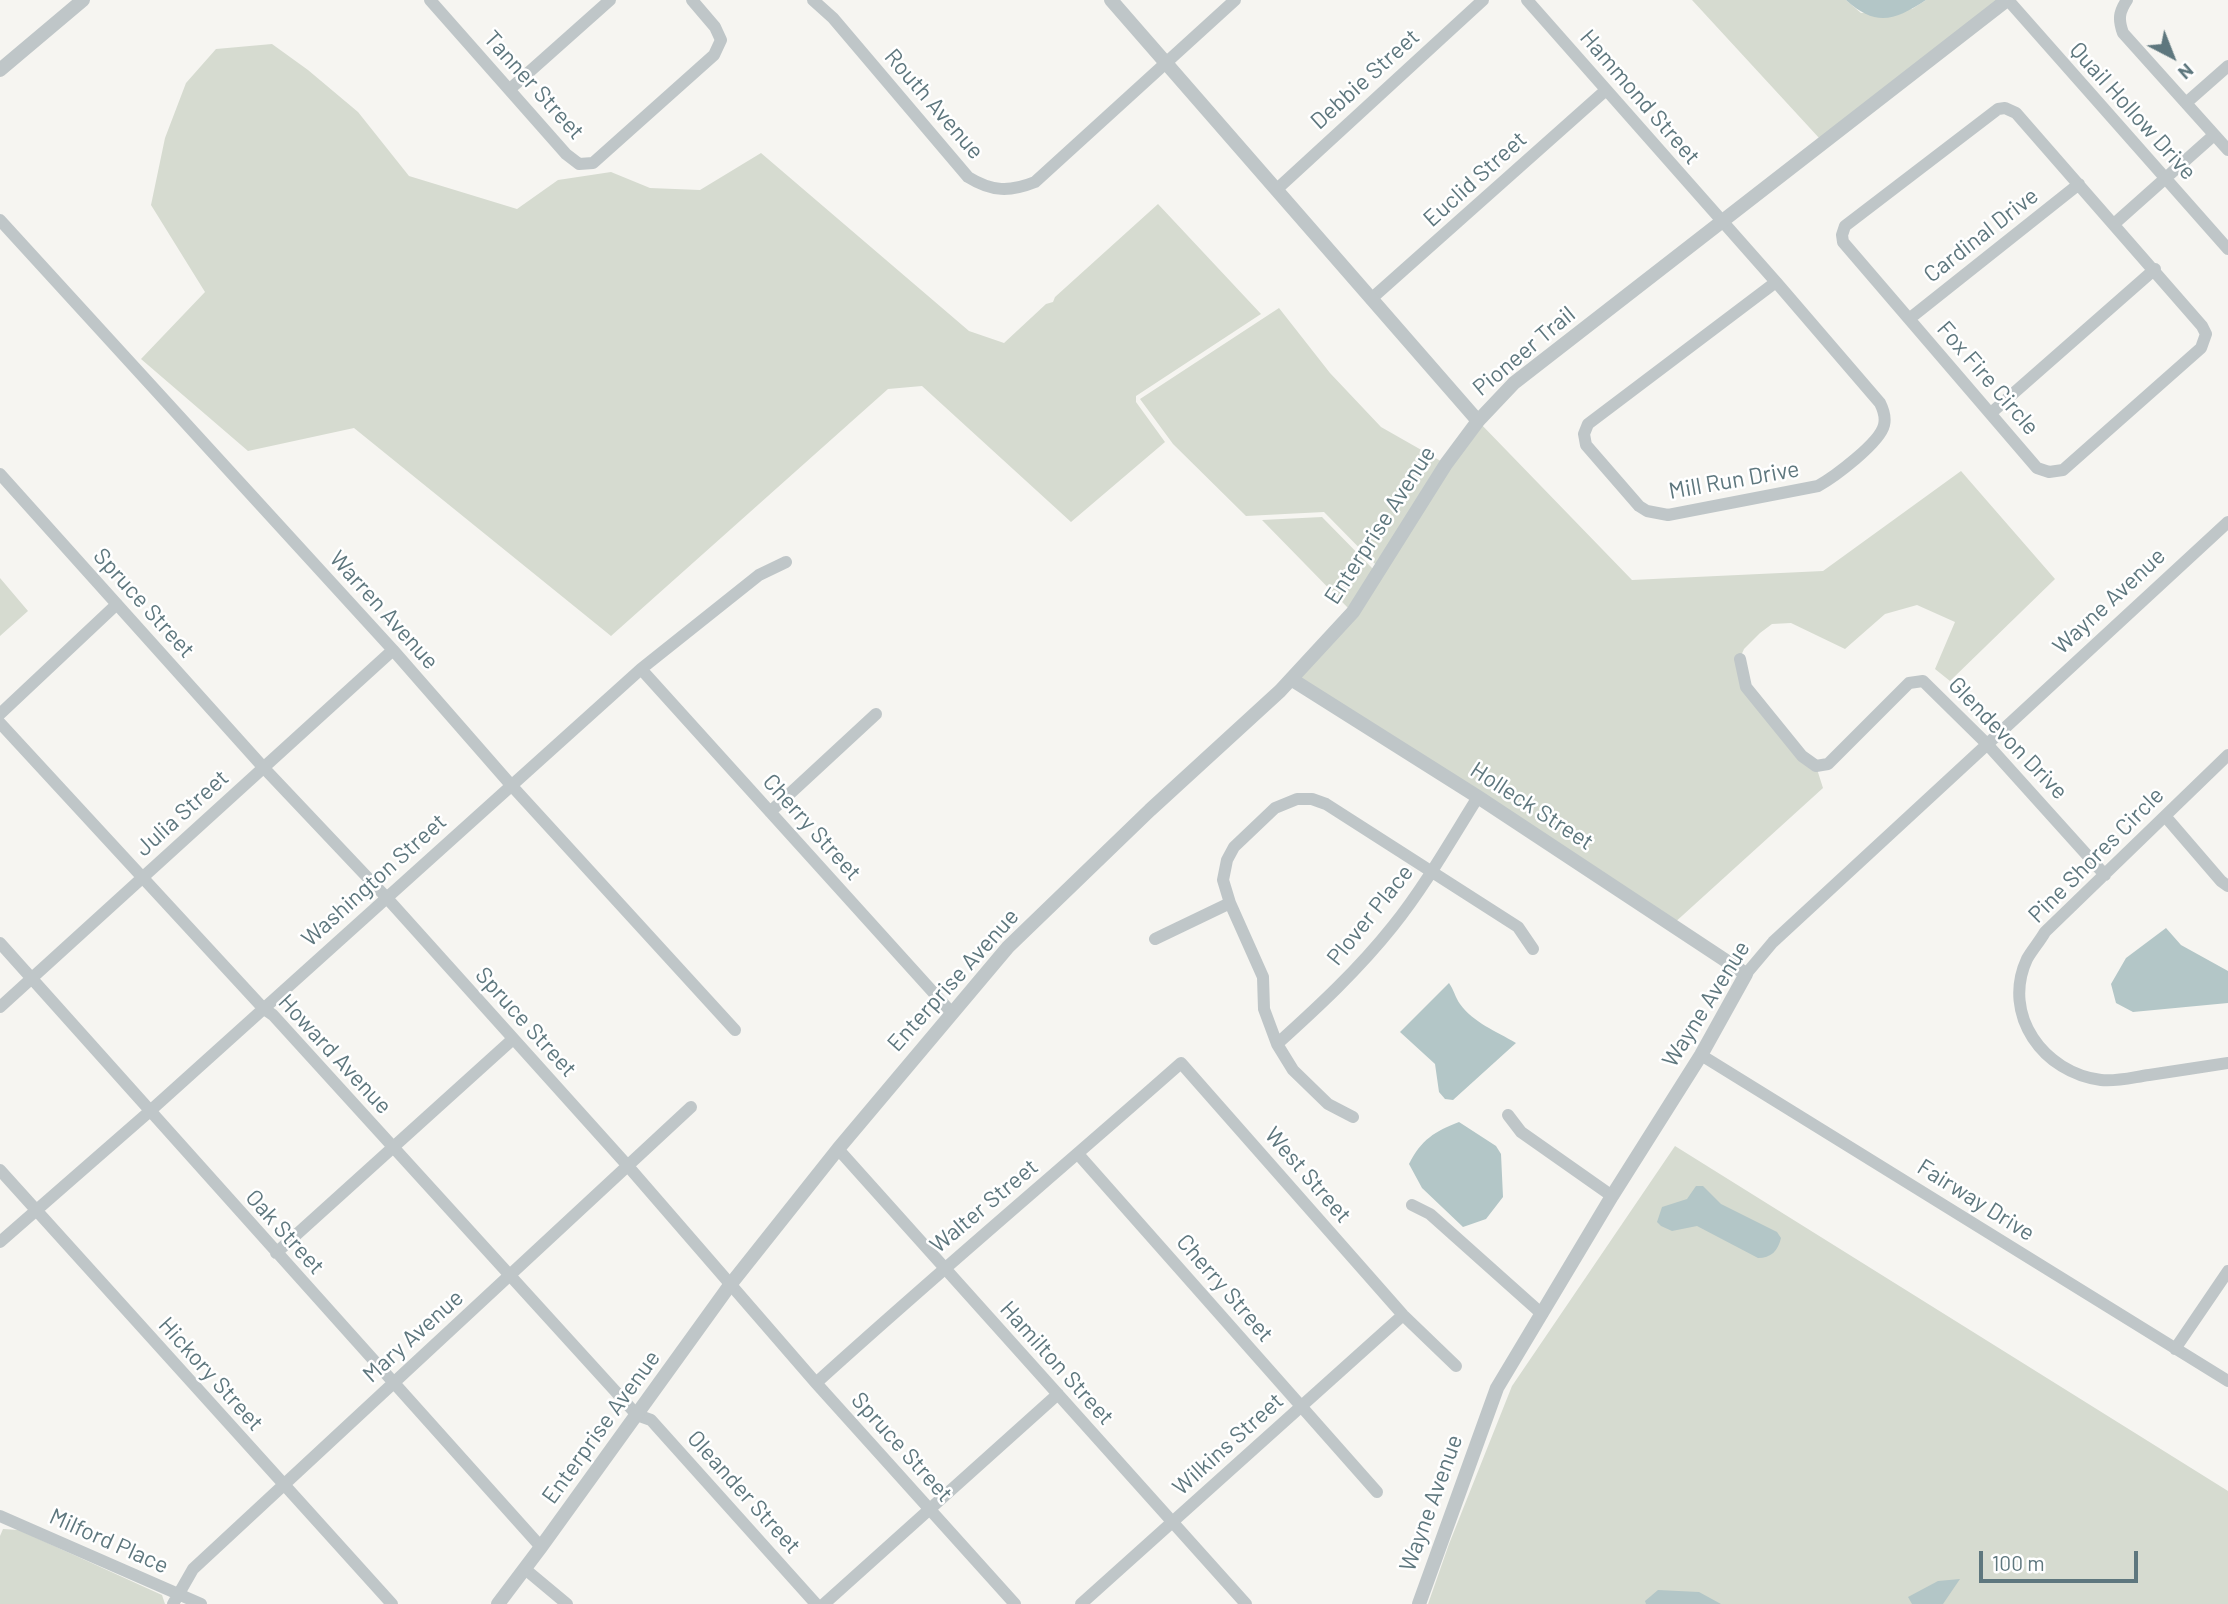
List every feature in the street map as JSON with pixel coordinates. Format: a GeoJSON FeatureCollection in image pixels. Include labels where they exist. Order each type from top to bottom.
{"type":"FeatureCollection","features":[{"type":"Feature","properties":{"kind":"street"},"geometry":{"type":"LineString","coordinates":[[0,70],[83,0]]}},
{"type":"Feature","properties":{"kind":"street","name":"Tanner Street"},"geometry":{"type":"LineString","coordinates":[[430,0],[566,154],[579,164],[593,163],[714,55],[721,40],[715,27],[692,0]]}},
{"type":"Feature","properties":{"kind":"street"},"geometry":{"type":"LineString","coordinates":[[510,89],[610,0]]}},
{"type":"Feature","properties":{"kind":"street","name":"Routh Avenue"},"geometry":{"type":"LineString","coordinates":[[813,0],[833,18],[968,177],[983,186],[1004,190],[1035,182],[1235,0]]}},
{"type":"Feature","properties":{"kind":"street","name":"Pioneer Trail"},"geometry":{"type":"LineString","coordinates":[[1111,0],[1478,421],[1514,383],[2007,0]]}},
{"type":"Feature","properties":{"kind":"street","name":"Debbie Street"},"geometry":{"type":"LineString","coordinates":[[1276,190],[1483,0]]}},
{"type":"Feature","properties":{"kind":"street","name":"Hammond Street"},"geometry":{"type":"LineString","coordinates":[[1527,0],[1722,222]]}},
{"type":"Feature","properties":{"kind":"street","name":"Quail Hollow Drive"},"geometry":{"type":"LineString","coordinates":[[2007,0],[2228,249]]}},
{"type":"Feature","properties":{"kind":"street"},"geometry":{"type":"LineString","coordinates":[[2127,0],[2120,12],[2119,22],[2123,33],[2228,150]]}},
{"type":"Feature","properties":{"kind":"street"},"geometry":{"type":"LineString","coordinates":[[2186,103],[2228,66]]}},
{"type":"Feature","properties":{"kind":"street","name":"Euclid Street"},"geometry":{"type":"LineString","coordinates":[[1371,299],[1606,90]]}},
{"type":"Feature","properties":{"kind":"street","name":"Fox Fire Circle"},"geometry":{"type":"LineString","coordinates":[[2005,108],[2015,113],[2079,184],[2155,269],[2206,334],[2201,348],[2063,470],[2049,472],[2037,468],[1843,242],[1842,235],[1844,226],[1998,109],[2005,108]]}},
{"type":"Feature","properties":{"kind":"street"},"geometry":{"type":"LineString","coordinates":[[2114,224],[2214,135]]}},
{"type":"Feature","properties":{"kind":"street","name":"Cardinal Drive"},"geometry":{"type":"LineString","coordinates":[[1909,319],[2079,184]]}},
{"type":"Feature","properties":{"kind":"street","name":"Warren Avenue"},"geometry":{"type":"LineString","coordinates":[[0,220],[735,1030]]}},
{"type":"Feature","properties":{"kind":"street","name":"Mill Run Drive"},"geometry":{"type":"LineString","coordinates":[[1722,222],[1776,282],[1880,403],[1884,411],[1884,426],[1877,439],[1818,486],[1668,515],[1647,511],[1639,506],[1586,445],[1584,434],[1588,424],[1776,282]]}},
{"type":"Feature","properties":{"kind":"street"},"geometry":{"type":"LineString","coordinates":[[1991,413],[2155,269]]}},
{"type":"Feature","properties":{"kind":"street","name":"Enterprise Avenue"},"geometry":{"type":"LineString","coordinates":[[498,1604],[730,1285],[951,1012],[1008,947],[1160,800],[1291,679],[1353,612],[1432,486],[1478,421]]}},
{"type":"Feature","properties":{"kind":"street","name":"Spruce Street"},"geometry":{"type":"LineString","coordinates":[[0,474],[263,767],[386,897],[627,1165],[730,1285],[1015,1604]]}},
{"type":"Feature","properties":{"kind":"street","name":"Wayne Avenue"},"geometry":{"type":"LineString","coordinates":[[1419,1604],[1497,1388],[1612,1196],[1701,1055],[1746,974],[1773,942],[2228,522]]}},
{"type":"Feature","properties":{"kind":"street","name":"Washington Street"},"geometry":{"type":"LineString","coordinates":[[0,1242],[150,1111],[641,669],[759,575],[786,562]]}},
{"type":"Feature","properties":{"kind":"street"},"geometry":{"type":"LineString","coordinates":[[0,714],[117,604]]}},
{"type":"Feature","properties":{"kind":"street","name":"Julia Street"},"geometry":{"type":"LineString","coordinates":[[0,1007],[393,650]]}},
{"type":"Feature","properties":{"kind":"street","name":"Glendevon Drive"},"geometry":{"type":"LineString","coordinates":[[1740,659],[1746,687],[1802,756],[1816,766],[1828,764],[1909,683],[1923,681],[1987,744],[2105,875]]}},
{"type":"Feature","properties":{"kind":"street","name":"Cherry Street"},"geometry":{"type":"LineString","coordinates":[[641,669],[951,1012]]}},
{"type":"Feature","properties":{"kind":"street","name":"Holleck Street"},"geometry":{"type":"LineString","coordinates":[[1291,679],[1478,797],[1746,974]]}},
{"type":"Feature","properties":{"kind":"street"},"geometry":{"type":"LineString","coordinates":[[770,812],[876,715]]}},
{"type":"Feature","properties":{"kind":"street","name":"Howard Avenue"},"geometry":{"type":"LineString","coordinates":[[0,723],[141,878],[263,1008],[273,1015],[637,1415]]}},
{"type":"Feature","properties":{"kind":"street","name":"Pine Shores Circle"},"geometry":{"type":"LineString","coordinates":[[2228,755],[2045,932],[2027,959],[2021,980],[2020,1002],[2025,1023],[2036,1045],[2049,1059],[2072,1073],[2102,1081],[2228,1063]]}},
{"type":"Feature","properties":{"kind":"street","name":"Plover Place"},"geometry":{"type":"LineString","coordinates":[[1277,1044],[1345,981],[1393,926],[1433,870],[1478,797]]}},
{"type":"Feature","properties":{"kind":"street"},"geometry":{"type":"LineString","coordinates":[[1353,1117],[1328,1104],[1293,1070],[1277,1044],[1264,1009],[1263,977],[1230,903],[1223,880],[1227,860],[1234,847],[1275,808],[1297,799],[1312,799],[1326,804],[1433,870],[1518,927],[1533,949]]}},
{"type":"Feature","properties":{"kind":"street"},"geometry":{"type":"LineString","coordinates":[[2165,816],[2228,886]]}},
{"type":"Feature","properties":{"kind":"street"},"geometry":{"type":"LineString","coordinates":[[1155,939],[1230,903]]}},
{"type":"Feature","properties":{"kind":"street","name":"Oak Street"},"geometry":{"type":"LineString","coordinates":[[0,943],[541,1548]]}},
{"type":"Feature","properties":{"kind":"street"},"geometry":{"type":"LineString","coordinates":[[276,1253],[513,1039]]}},
{"type":"Feature","properties":{"kind":"street","name":"Fairway Drive"},"geometry":{"type":"LineString","coordinates":[[1701,1055],[2228,1381]]}},
{"type":"Feature","properties":{"kind":"street","name":"Walter Street"},"geometry":{"type":"LineString","coordinates":[[816,1382],[943,1268],[1181,1063]]}},
{"type":"Feature","properties":{"kind":"street","name":"West Street"},"geometry":{"type":"LineString","coordinates":[[1181,1063],[1403,1315],[1457,1366]]}},
{"type":"Feature","properties":{"kind":"street","name":"Mary Avenue"},"geometry":{"type":"LineString","coordinates":[[175,1599],[193,1569],[691,1107]]}},
{"type":"Feature","properties":{"kind":"street"},"geometry":{"type":"LineString","coordinates":[[1508,1115],[1521,1132],[1612,1196]]}},
{"type":"Feature","properties":{"kind":"street","name":"Hamilton Street"},"geometry":{"type":"LineString","coordinates":[[838,1149],[1246,1604]]}},
{"type":"Feature","properties":{"kind":"street","name":"Cherry Street"},"geometry":{"type":"LineString","coordinates":[[1078,1154],[1377,1492]]}},
{"type":"Feature","properties":{"kind":"street","name":"Hickory Street"},"geometry":{"type":"LineString","coordinates":[[0,1170],[392,1604]]}},
{"type":"Feature","properties":{"kind":"street"},"geometry":{"type":"LineString","coordinates":[[1412,1205],[1430,1214],[1542,1314]]}},
{"type":"Feature","properties":{"kind":"street"},"geometry":{"type":"LineString","coordinates":[[2175,1349],[2228,1271]]}},
{"type":"Feature","properties":{"kind":"street","name":"Wilkins Street"},"geometry":{"type":"LineString","coordinates":[[1081,1604],[1403,1315]]}},
{"type":"Feature","properties":{"kind":"street"},"geometry":{"type":"LineString","coordinates":[[824,1604],[1058,1394]]}},
{"type":"Feature","properties":{"kind":"street","name":"Oleander Street"},"geometry":{"type":"LineString","coordinates":[[637,1415],[651,1420],[816,1604]]}},
{"type":"Feature","properties":{"kind":"street","name":"Milford Place"},"geometry":{"type":"LineString","coordinates":[[1,1518],[175,1599],[201,1604]]}},
{"type":"Feature","properties":{"kind":"street"},"geometry":{"type":"LineString","coordinates":[[525,1569],[567,1604]]}},
{"type":"Feature","properties":{"kind":"shaded area"},"geometry":{"type":"Polygon","coordinates":[[[1692,0],[1846,0],[1861,13],[1912,9],[1926,0],[1997,0],[1820,139],[1692,0]]]}},
{"type":"Feature","properties":{"kind":"shaded area"},"geometry":{"type":"Polygon","coordinates":[[[1846,0],[1926,0],[1904,13],[1885,18],[1867,14],[1846,0]]]}},
{"type":"Feature","properties":{"kind":"shaded area"},"geometry":{"type":"Polygon","coordinates":[[[272,44],[358,112],[409,176],[517,209],[558,180],[611,172],[650,188],[700,190],[761,153],[969,331],[1004,343],[1046,304],[1053,302],[1055,297],[1158,204],[1261,314],[1136,396],[1136,402],[1165,442],[1071,522],[922,386],[888,389],[611,636],[354,428],[248,451],[141,359],[205,292],[151,205],[165,138],[186,83],[216,49],[272,44]]]}},
{"type":"Feature","properties":{"kind":"shaded area"},"geometry":{"type":"Polygon","coordinates":[[[1279,308],[1330,373],[1381,427],[1446,464],[1478,421],[1632,580],[1823,571],[1961,471],[2055,579],[1950,681],[1935,669],[1955,622],[1917,605],[1885,614],[1845,649],[1791,623],[1772,624],[1760,633],[1744,649],[1740,658],[1746,687],[1816,766],[1823,788],[1672,925],[1291,679],[1381,570],[1324,512],[1246,516],[1173,444],[1140,399],[1279,308]]]}},
{"type":"Feature","properties":{"kind":"shaded area"},"geometry":{"type":"Polygon","coordinates":[[[1322,517],[1374,570],[1348,608],[1262,520],[1322,517]]]}},
{"type":"Feature","properties":{"kind":"shaded area"},"geometry":{"type":"Polygon","coordinates":[[[0,578],[28,611],[0,636],[0,578]]]}},
{"type":"Feature","properties":{"kind":"shaded area"},"geometry":{"type":"Polygon","coordinates":[[[2166,928],[2181,945],[2228,971],[2228,1003],[2133,1012],[2116,1003],[2111,984],[2126,958],[2166,928]]]}},
{"type":"Feature","properties":{"kind":"shaded area"},"geometry":{"type":"Polygon","coordinates":[[[1449,983],[1460,1004],[1472,1016],[1516,1043],[1453,1100],[1445,1099],[1439,1092],[1435,1064],[1400,1032],[1449,983]]]}},
{"type":"Feature","properties":{"kind":"shaded area"},"geometry":{"type":"Polygon","coordinates":[[[1459,1122],[1496,1146],[1501,1154],[1503,1197],[1486,1219],[1463,1227],[1422,1188],[1409,1164],[1429,1137],[1459,1122]]]}},
{"type":"Feature","properties":{"kind":"shaded area"},"geometry":{"type":"Polygon","coordinates":[[[1675,1146],[2228,1491],[2228,1604],[1428,1604],[1512,1386],[1675,1146]]]}},
{"type":"Feature","properties":{"kind":"shaded area"},"geometry":{"type":"Polygon","coordinates":[[[1696,1186],[1703,1186],[1721,1204],[1777,1232],[1781,1238],[1776,1250],[1767,1257],[1758,1258],[1697,1226],[1672,1231],[1661,1226],[1657,1222],[1662,1207],[1687,1199],[1696,1186]]]}},
{"type":"Feature","properties":{"kind":"shaded area"},"geometry":{"type":"Polygon","coordinates":[[[3,1529],[19,1530],[162,1595],[165,1604],[0,1604],[0,1536],[3,1529]]]}},
{"type":"Feature","properties":{"kind":"shaded area"},"geometry":{"type":"Polygon","coordinates":[[[1960,1579],[1943,1604],[1912,1604],[1908,1597],[1938,1581],[1960,1579]]]}},
{"type":"Feature","properties":{"kind":"shaded area"},"geometry":{"type":"Polygon","coordinates":[[[1658,1590],[1699,1592],[1721,1604],[1646,1604],[1645,1601],[1658,1590]]]}}]}
